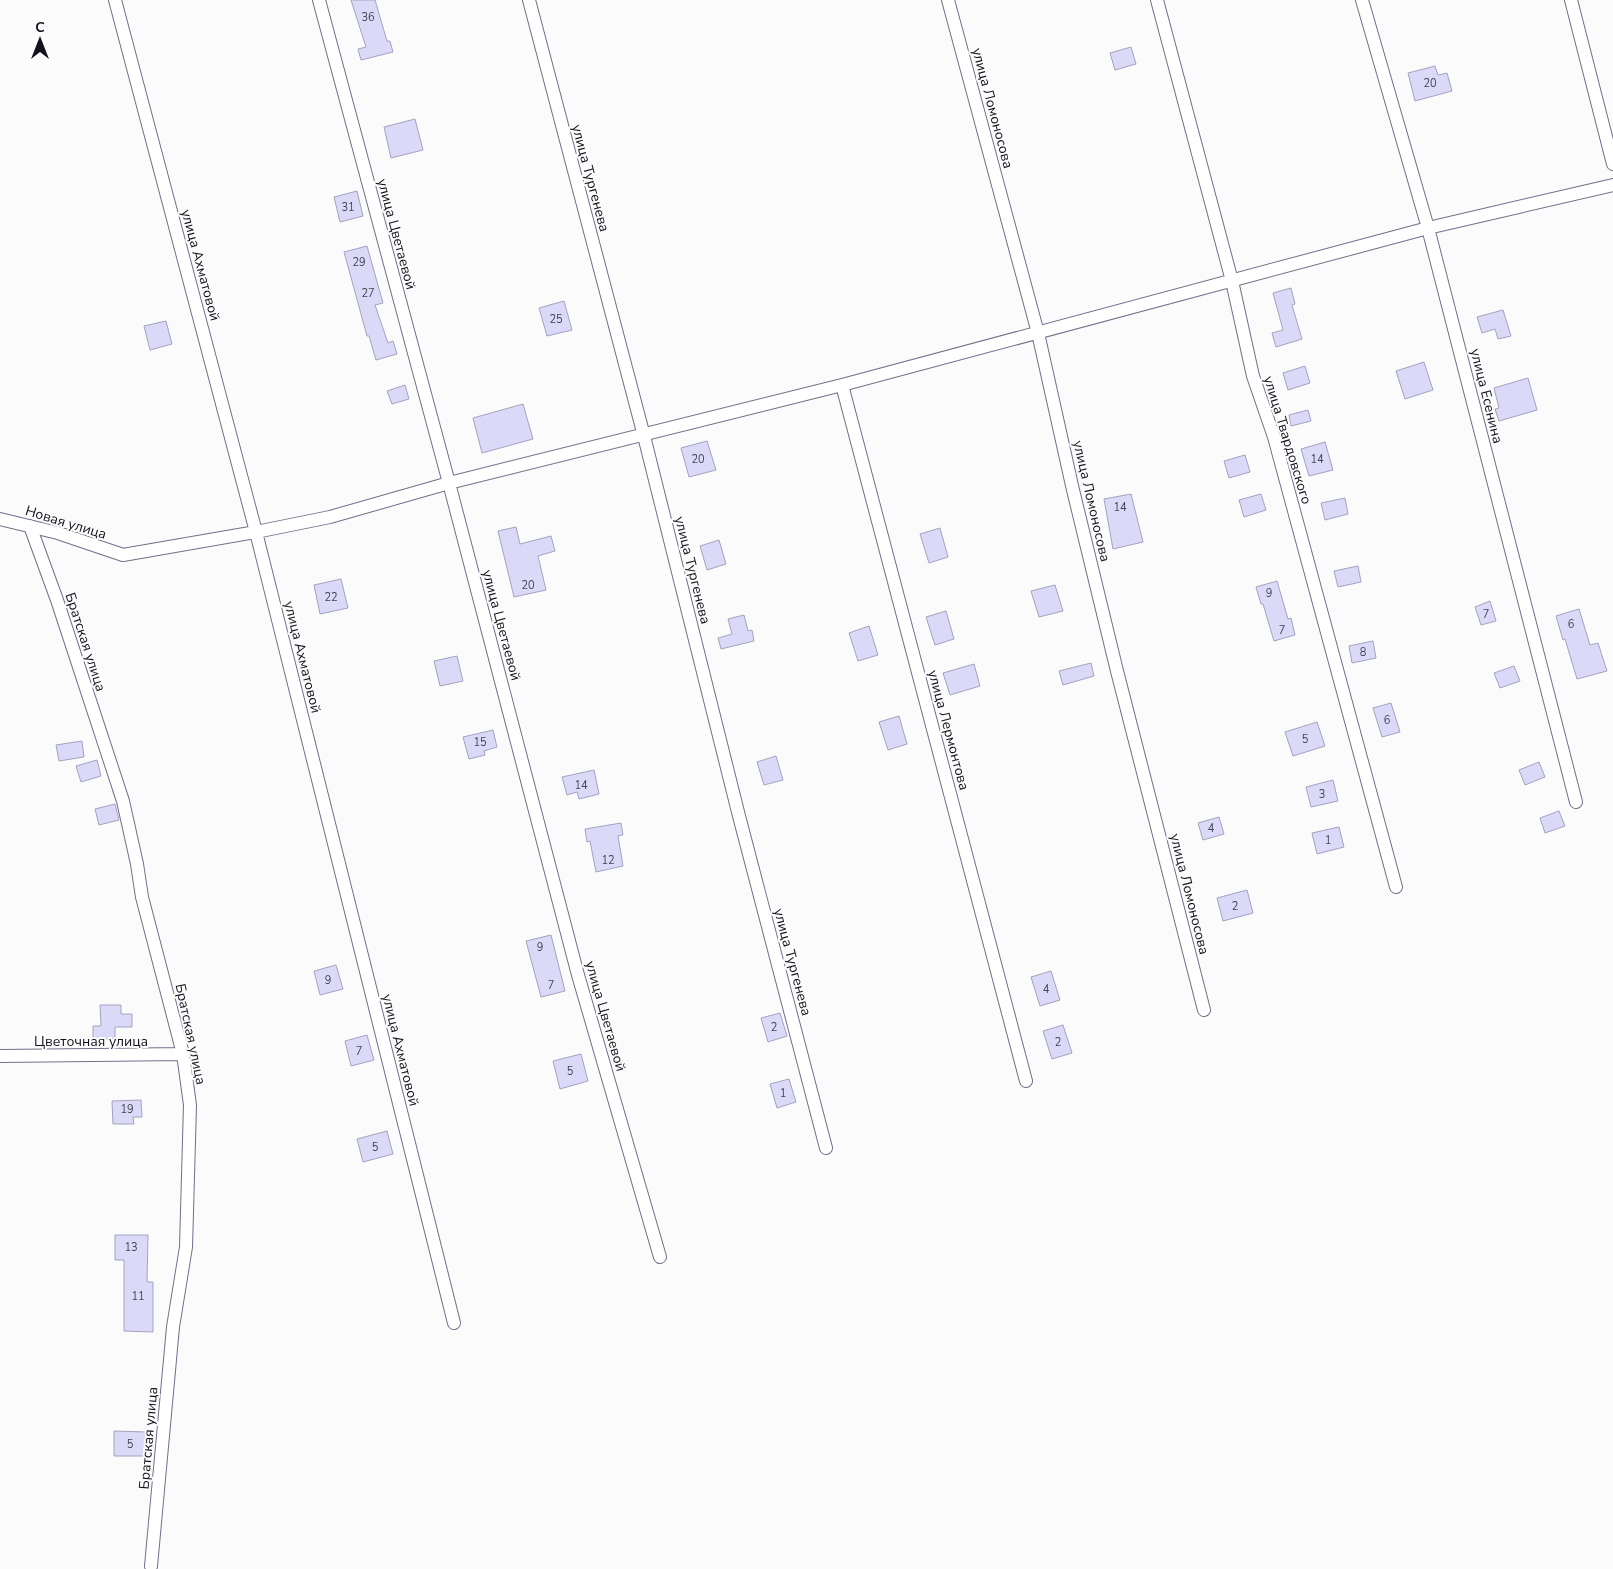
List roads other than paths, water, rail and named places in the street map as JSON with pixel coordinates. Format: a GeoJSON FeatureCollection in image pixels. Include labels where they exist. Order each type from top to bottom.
{"type":"FeatureCollection","features":[{"type":"Feature","properties":{"kind":"street","name":"улица Ахматовой"},"geometry":{"type":"LineString","coordinates":[[115,0],[256,532],[454,1322]]}},
{"type":"Feature","properties":{"kind":"street","name":"улица Цветаевой"},"geometry":{"type":"LineString","coordinates":[[319,0],[449,483],[578,974],[660,1257]]}},
{"type":"Feature","properties":{"kind":"street","name":"улица Тургенева"},"geometry":{"type":"LineString","coordinates":[[529,0],[644,436],[739,816],[826,1148]]}},
{"type":"Feature","properties":{"kind":"street","name":"улица Ломоносова"},"geometry":{"type":"LineString","coordinates":[[948,0],[1038,333],[1073,490],[1115,662],[1204,1010]]}},
{"type":"Feature","properties":{"kind":"street","name":"улица Твардовского"},"geometry":{"type":"LineString","coordinates":[[1157,0],[1232,281],[1253,376],[1277,446],[1396,887]]}},
{"type":"Feature","properties":{"kind":"street","name":"улица Есенина"},"geometry":{"type":"LineString","coordinates":[[1362,0],[1428,228],[1576,802]]}},
{"type":"Feature","properties":{"kind":"street"},"geometry":{"type":"LineString","coordinates":[[1571,0],[1613,164]]}},
{"type":"Feature","properties":{"kind":"street"},"geometry":{"type":"LineString","coordinates":[[256,532],[330,516],[449,483],[644,436],[842,385],[1428,228],[1613,185]]}},
{"type":"Feature","properties":{"kind":"street","name":"улица Лермонтова"},"geometry":{"type":"LineString","coordinates":[[842,385],[1026,1081]]}},
{"type":"Feature","properties":{"kind":"street","name":"Новая улица"},"geometry":{"type":"LineString","coordinates":[[0,519],[58,533],[124,554],[256,532]]}},
{"type":"Feature","properties":{"kind":"street","name":"Братская улица"},"geometry":{"type":"LineString","coordinates":[[30,526],[123,801],[137,864],[142,897],[183,1054],[190,1105],[186,1247],[173,1327],[151,1566]]}},
{"type":"Feature","properties":{"kind":"street","name":"Цветочная улица"},"geometry":{"type":"LineString","coordinates":[[0,1056],[183,1054]]}}]}
